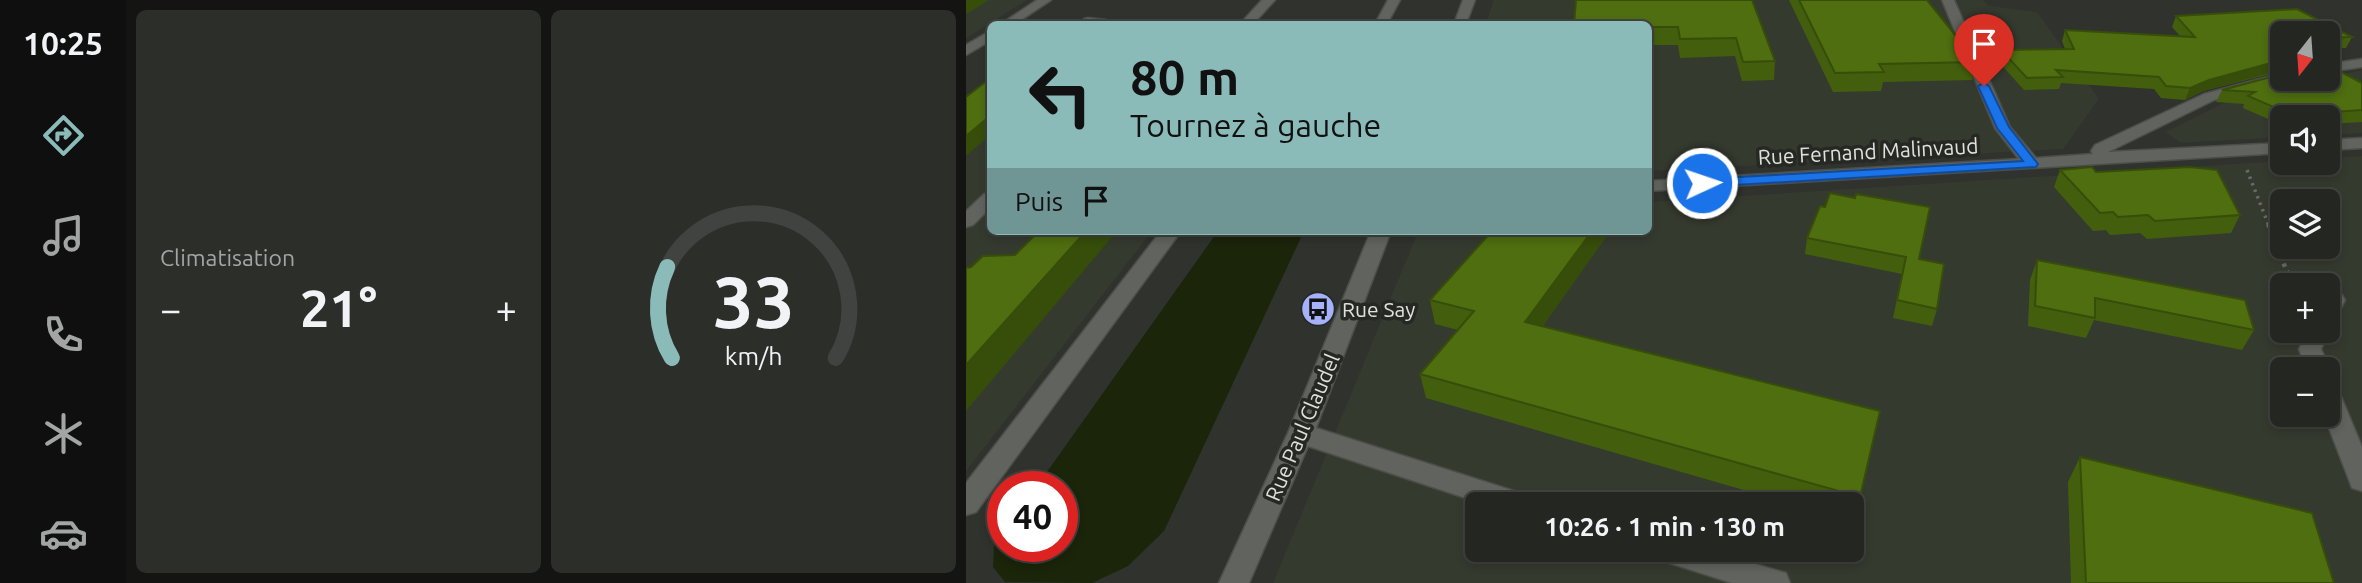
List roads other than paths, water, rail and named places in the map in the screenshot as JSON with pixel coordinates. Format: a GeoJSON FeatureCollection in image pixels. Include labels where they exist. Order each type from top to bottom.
{"type":"FeatureCollection","features":[{"type":"Feature","properties":{"kind":"street"},"geometry":{"type":"LineString","coordinates":[[1012,21],[1045,0]]}},
{"type":"Feature","properties":{"kind":"street"},"geometry":{"type":"LineString","coordinates":[[1249,21],[1269,0]]}},
{"type":"Feature","properties":{"kind":"street"},"geometry":{"type":"LineString","coordinates":[[1383,21],[1394,0]]}},
{"type":"Feature","properties":{"kind":"street"},"geometry":{"type":"LineString","coordinates":[[1461,21],[1469,0]]}},
{"type":"Feature","properties":{"kind":"street"},"geometry":{"type":"LineString","coordinates":[[1948,0],[2003,128],[2032,164]]}},
{"type":"Feature","properties":{"kind":"street"},"geometry":{"type":"LineString","coordinates":[[966,51],[987,37]]}},
{"type":"Feature","properties":{"kind":"street"},"geometry":{"type":"LineString","coordinates":[[2340,66],[2362,63]]}},
{"type":"Feature","properties":{"kind":"street"},"geometry":{"type":"LineString","coordinates":[[2106,160],[2099,151],[2101,149],[2149,125],[2209,97],[2270,80]]}},
{"type":"Feature","properties":{"kind":"street"},"geometry":{"type":"LineString","coordinates":[[2149,125],[2147,137],[2166,156]]}},
{"type":"Feature","properties":{"kind":"street"},"geometry":{"type":"LineString","coordinates":[[2340,144],[2362,143]]}},
{"type":"Feature","properties":{"kind":"street","name":"Rue Fernand Malinvaud"},"geometry":{"type":"LineString","coordinates":[[1652,186],[2270,149]]}},
{"type":"Feature","properties":{"kind":"street"},"geometry":{"type":"LineString","coordinates":[[966,220],[987,201]]}},
{"type":"Feature","properties":{"kind":"street"},"geometry":{"type":"LineString","coordinates":[[966,504],[1168,235]]}},
{"type":"Feature","properties":{"kind":"street","name":"Rue Paul Claudel"},"geometry":{"type":"LineString","coordinates":[[1234,583],[1301,433],[1379,235]]}},
{"type":"Feature","properties":{"kind":"street"},"geometry":{"type":"LineString","coordinates":[[2340,424],[2362,480]]}},
{"type":"Feature","properties":{"kind":"street"},"geometry":{"type":"LineString","coordinates":[[1301,433],[1358,454],[1481,492]]}},
{"type":"Feature","properties":{"kind":"street"},"geometry":{"type":"LineString","coordinates":[[1706,562],[1775,583]]}},
{"type":"Feature","properties":{"kind":"place","name":"Rue Say"},"geometry":{"type":"Point","coordinates":[1318,309]}}]}
